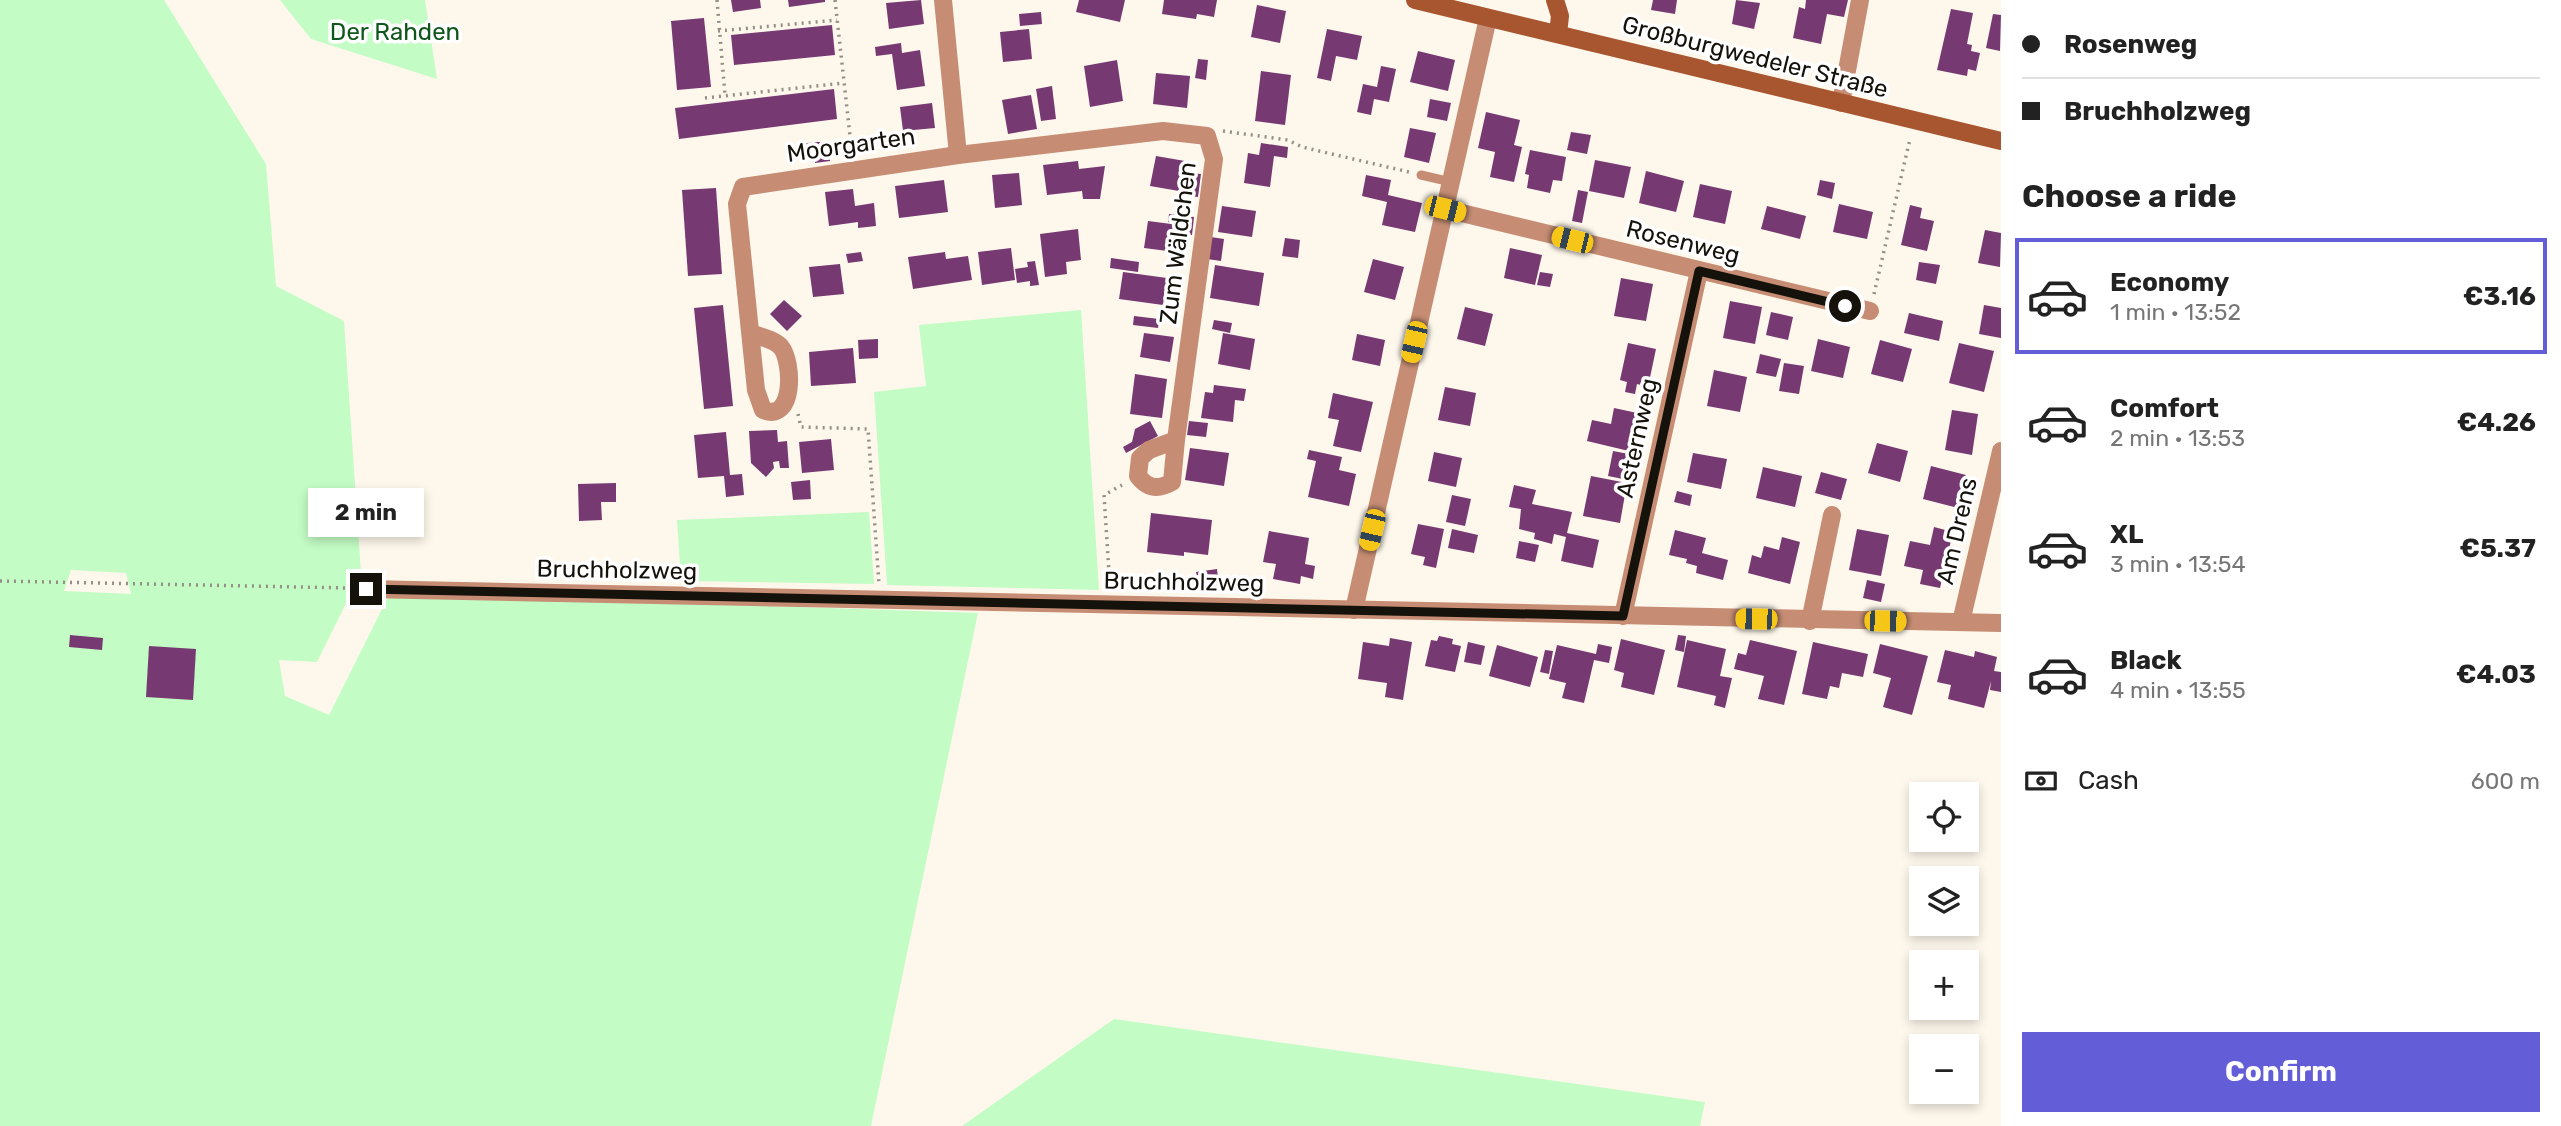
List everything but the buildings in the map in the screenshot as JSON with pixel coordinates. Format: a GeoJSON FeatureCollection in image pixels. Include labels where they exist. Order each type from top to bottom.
{"type":"FeatureCollection","features":[{"type":"Feature","properties":{"kind":"street"},"geometry":{"type":"LineString","coordinates":[[943,0],[958,155]]}},
{"type":"Feature","properties":{"kind":"street","name":"Großburgwedeler Straße"},"geometry":{"type":"LineString","coordinates":[[1415,0],[2001,141]]}},
{"type":"Feature","properties":{"kind":"street"},"geometry":{"type":"LineString","coordinates":[[1555,0],[1560,16],[1558,34]]}},
{"type":"Feature","properties":{"kind":"street"},"geometry":{"type":"LineString","coordinates":[[1841,103],[1860,0]]}},
{"type":"Feature","properties":{"kind":"street"},"geometry":{"type":"LineString","coordinates":[[1354,610],[1488,18]]}},
{"type":"Feature","properties":{"kind":"street","name":"Zum Wäldchen"},"geometry":{"type":"LineString","coordinates":[[958,155],[1163,131],[1208,136],[1214,159],[1171,482],[1156,488],[1144,484],[1138,476]]}},
{"type":"Feature","properties":{"kind":"street","name":"Moorgarten"},"geometry":{"type":"LineString","coordinates":[[751,333],[737,204],[739,193],[752,184],[958,155]]}},
{"type":"Feature","properties":{"kind":"street","name":"Rosenweg"},"geometry":{"type":"LineString","coordinates":[[1445,209],[1870,311]]}},
{"type":"Feature","properties":{"kind":"street","name":"Asternweg"},"geometry":{"type":"LineString","coordinates":[[1623,616],[1699,271]]}},
{"type":"Feature","properties":{"kind":"street"},"geometry":{"type":"LineString","coordinates":[[1138,476],[1136,467],[1140,458],[1149,450],[1176,440]]}},
{"type":"Feature","properties":{"kind":"street","name":"Am Drens"},"geometry":{"type":"LineString","coordinates":[[1961,622],[2001,452]]}},
{"type":"Feature","properties":{"kind":"street"},"geometry":{"type":"LineString","coordinates":[[1810,621],[1832,515]]}},
{"type":"Feature","properties":{"kind":"street","name":"Bruchholzweg"},"geometry":{"type":"LineString","coordinates":[[366,589],[2001,623]]}},
{"type":"Feature","properties":{"kind":"lane"},"geometry":{"type":"LineString","coordinates":[[1422,175],[1451,182]]}},
{"type":"Feature","properties":{"kind":"path"},"geometry":{"type":"LineString","coordinates":[[717,0],[725,96]]}},
{"type":"Feature","properties":{"kind":"path"},"geometry":{"type":"LineString","coordinates":[[835,0],[854,170]]}},
{"type":"Feature","properties":{"kind":"path"},"geometry":{"type":"LineString","coordinates":[[719,31],[837,20]]}},
{"type":"Feature","properties":{"kind":"path"},"geometry":{"type":"LineString","coordinates":[[705,98],[845,83]]}},
{"type":"Feature","properties":{"kind":"path"},"geometry":{"type":"LineString","coordinates":[[1208,136],[1222,131],[1288,140],[1302,147],[1422,175]]}},
{"type":"Feature","properties":{"kind":"path"},"geometry":{"type":"LineString","coordinates":[[1870,311],[1910,139]]}},
{"type":"Feature","properties":{"kind":"path"},"geometry":{"type":"LineString","coordinates":[[792,414],[800,414],[801,427],[868,429],[880,600]]}},
{"type":"Feature","properties":{"kind":"path"},"geometry":{"type":"LineString","coordinates":[[1111,604],[1104,495],[1138,476]]}},
{"type":"Feature","properties":{"kind":"path"},"geometry":{"type":"LineString","coordinates":[[0,581],[366,589]]}},
{"type":"Feature","properties":{"kind":"green space"},"geometry":{"type":"Polygon","coordinates":[[[0,0],[164,0],[266,164],[276,286],[344,321],[361,573],[317,662],[279,660],[285,696],[329,715],[392,589],[677,603],[978,613],[871,1126],[0,1126],[0,0]],[[71,570],[64,591],[131,594],[126,573],[71,570]]]}},
{"type":"Feature","properties":{"kind":"green space","name":"Der Rahden"},"geometry":{"type":"Polygon","coordinates":[[[280,0],[425,0],[437,79],[311,39],[280,0]]]}},
{"type":"Feature","properties":{"kind":"green space"},"geometry":{"type":"Polygon","coordinates":[[[1081,310],[1099,590],[887,585],[874,392],[926,386],[919,325],[1081,310]]]}},
{"type":"Feature","properties":{"kind":"green space"},"geometry":{"type":"Polygon","coordinates":[[[869,512],[874,584],[681,581],[677,520],[869,512]]]}},
{"type":"Feature","properties":{"kind":"green space"},"geometry":{"type":"Polygon","coordinates":[[[1114,1019],[1705,1102],[1700,1126],[962,1126],[1114,1019]]]}},
{"type":"Feature","properties":{"kind":"route"},"geometry":{"type":"LineString","coordinates":[[366,589],[1623,616],[1699,271],[1845,306]]}}]}
